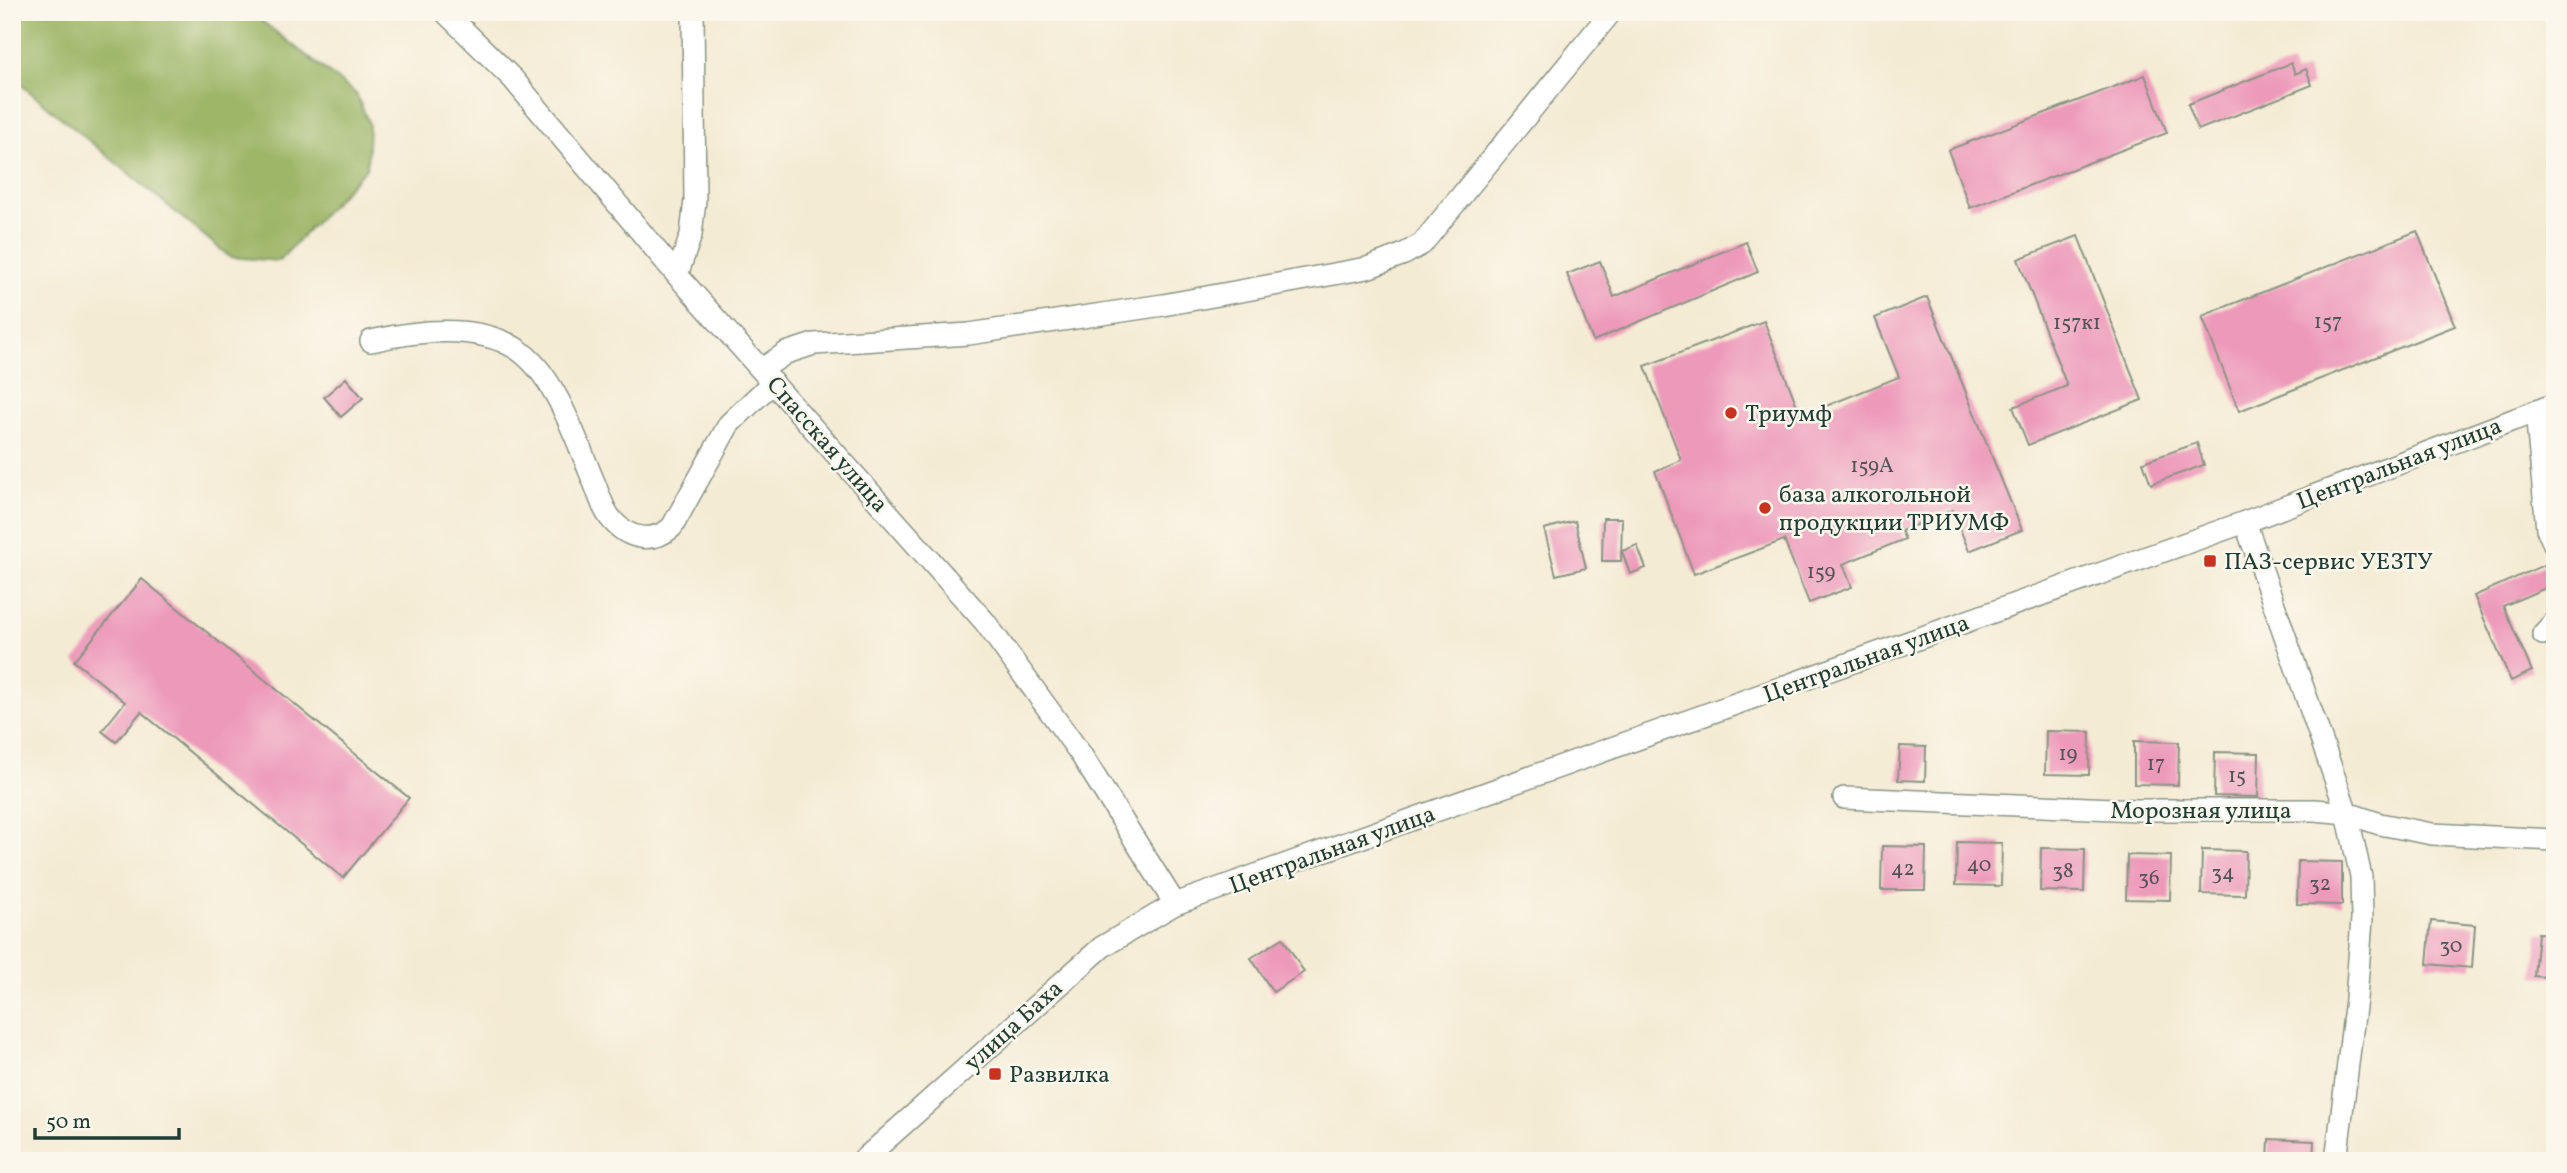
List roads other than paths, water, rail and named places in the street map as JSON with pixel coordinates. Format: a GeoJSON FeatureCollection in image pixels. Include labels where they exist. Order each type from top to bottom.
{"type":"FeatureCollection","features":[{"type":"Feature","properties":{"kind":"street","name":"Спасская улица"},"geometry":{"type":"LineString","coordinates":[[445,12],[513,79],[677,275],[985,622],[1080,753],[1175,904]]}},
{"type":"Feature","properties":{"kind":"street"},"geometry":{"type":"LineString","coordinates":[[677,275],[691,234],[695,200],[693,12]]}},
{"type":"Feature","properties":{"kind":"street"},"geometry":{"type":"LineString","coordinates":[[371,341],[430,331],[488,338],[514,348],[533,362],[549,384],[610,519],[631,536],[642,538],[664,534],[672,527],[729,424],[786,353],[814,344],[969,334],[1163,305],[1367,268],[1404,254],[1422,244],[1611,12]]}},
{"type":"Feature","properties":{"kind":"street"},"geometry":{"type":"LineString","coordinates":[[2545,407],[2547,529],[2555,546]]}},
{"type":"Feature","properties":{"kind":"street","name":"Центральная улица"},"geometry":{"type":"LineString","coordinates":[[1175,904],[2245,522],[2545,407]]}},
{"type":"Feature","properties":{"kind":"street"},"geometry":{"type":"LineString","coordinates":[[2245,522],[2347,813],[2361,877],[2362,919],[2356,999],[2336,1161]]}},
{"type":"Feature","properties":{"kind":"street","name":"Морозная улица"},"geometry":{"type":"LineString","coordinates":[[1844,798],[2138,810],[2315,810],[2347,813],[2381,824],[2432,834],[2555,840]]}},
{"type":"Feature","properties":{"kind":"street","name":"улица Баха"},"geometry":{"type":"LineString","coordinates":[[862,1161],[1102,947],[1175,904]]}},
{"type":"Feature","properties":{"kind":"place","name":"Триумф"},"geometry":{"type":"Point","coordinates":[1731,413]}},
{"type":"Feature","properties":{"kind":"place","name":"база алкогольной продукции ТРИУМФ"},"geometry":{"type":"Point","coordinates":[1765,508]}},
{"type":"Feature","properties":{"kind":"place","name":"ПАЗ-сервис УЕЗТУ"},"geometry":{"type":"Point","coordinates":[2210,561]}},
{"type":"Feature","properties":{"kind":"place","name":"Развилка"},"geometry":{"type":"Point","coordinates":[995,1074]}}]}
